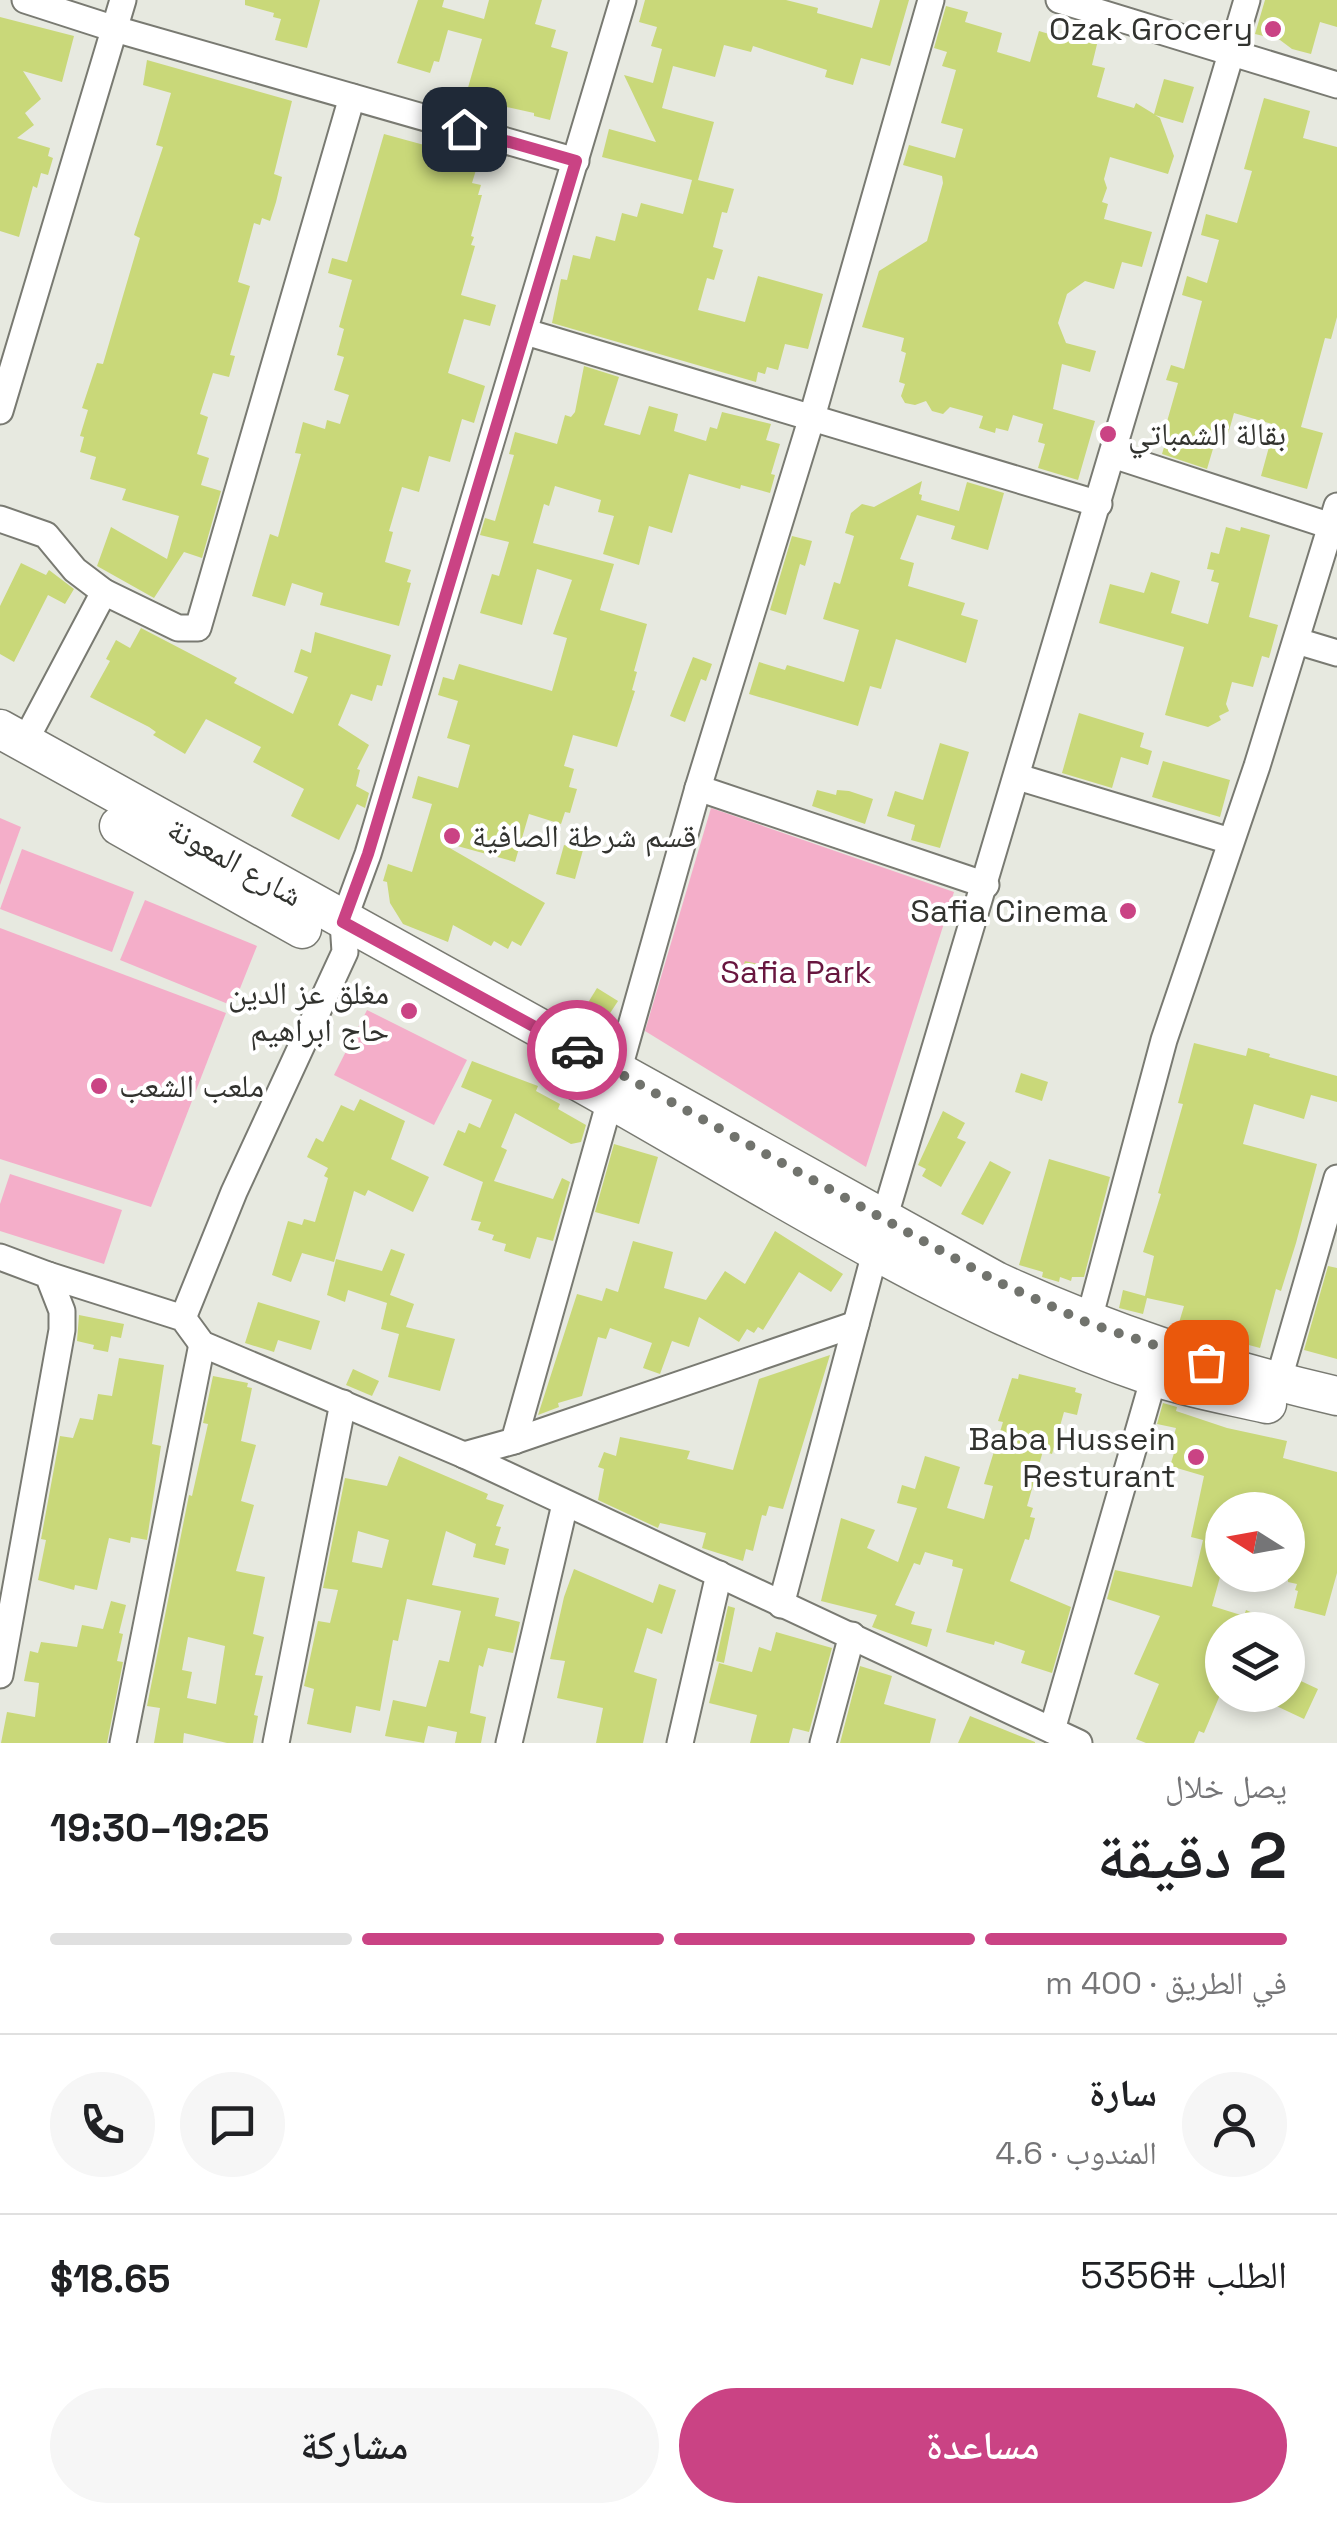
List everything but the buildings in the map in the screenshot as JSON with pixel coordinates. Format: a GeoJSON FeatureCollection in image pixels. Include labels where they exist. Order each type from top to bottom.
{"type":"FeatureCollection","features":[{"type":"Feature","properties":{"kind":"highway","name":"شارع المعونة"},"geometry":{"type":"LineString","coordinates":[[8,743],[344,937],[880,1236],[1038,1331],[1154,1377],[1337,1422]]}},
{"type":"Feature","properties":{"kind":"highway","name":"شارع المعونة"},"geometry":{"type":"LineString","coordinates":[[880,1236],[996,1281],[1088,1323],[1278,1382],[1337,1396]]}},
{"type":"Feature","properties":{"kind":"street"},"geometry":{"type":"LineString","coordinates":[[26,0],[576,161]]}},
{"type":"Feature","properties":{"kind":"street"},"geometry":{"type":"LineString","coordinates":[[0,411],[124,0]]}},
{"type":"Feature","properties":{"kind":"street"},"geometry":{"type":"LineString","coordinates":[[183,1318],[344,937],[623,0]]}},
{"type":"Feature","properties":{"kind":"street"},"geometry":{"type":"LineString","coordinates":[[514,1441],[698,788],[812,416],[931,0]]}},
{"type":"Feature","properties":{"kind":"street"},"geometry":{"type":"LineString","coordinates":[[1060,0],[1337,85]]}},
{"type":"Feature","properties":{"kind":"street"},"geometry":{"type":"LineString","coordinates":[[781,1605],[880,1236],[1248,0]]}},
{"type":"Feature","properties":{"kind":"street"},"geometry":{"type":"LineString","coordinates":[[0,519],[46,535],[75,570],[104,592],[178,628],[198,628],[352,97]]}},
{"type":"Feature","properties":{"kind":"street"},"geometry":{"type":"LineString","coordinates":[[526,332],[1098,504]]}},
{"type":"Feature","properties":{"kind":"street"},"geometry":{"type":"LineString","coordinates":[[1088,1323],[1164,1040],[1297,641],[1334,516],[1113,455]]}},
{"type":"Feature","properties":{"kind":"street"},"geometry":{"type":"LineString","coordinates":[[8,743],[104,592]]}},
{"type":"Feature","properties":{"kind":"street"},"geometry":{"type":"LineString","coordinates":[[1297,641],[1337,653]]}},
{"type":"Feature","properties":{"kind":"street"},"geometry":{"type":"LineString","coordinates":[[1018,777],[1230,841]]}},
{"type":"Feature","properties":{"kind":"street"},"geometry":{"type":"LineString","coordinates":[[698,788],[986,885]]}},
{"type":"Feature","properties":{"kind":"street"},"geometry":{"type":"LineString","coordinates":[[1278,1382],[1337,1178]]}},
{"type":"Feature","properties":{"kind":"street"},"geometry":{"type":"LineString","coordinates":[[0,1257],[183,1318],[202,1344],[464,1456],[1080,1743]]}},
{"type":"Feature","properties":{"kind":"street"},"geometry":{"type":"LineString","coordinates":[[0,1675],[5,1612],[62,1330],[62,1311],[48,1275]]}},
{"type":"Feature","properties":{"kind":"street"},"geometry":{"type":"LineString","coordinates":[[464,1456],[856,1324]]}},
{"type":"Feature","properties":{"kind":"street"},"geometry":{"type":"LineString","coordinates":[[123,1743],[202,1344]]}},
{"type":"Feature","properties":{"kind":"street"},"geometry":{"type":"LineString","coordinates":[[1052,1730],[1154,1377]]}},
{"type":"Feature","properties":{"kind":"street"},"geometry":{"type":"LineString","coordinates":[[276,1743],[343,1403]]}},
{"type":"Feature","properties":{"kind":"street"},"geometry":{"type":"LineString","coordinates":[[509,1743],[565,1504]]}},
{"type":"Feature","properties":{"kind":"street"},"geometry":{"type":"LineString","coordinates":[[680,1743],[719,1574]]}},
{"type":"Feature","properties":{"kind":"street"},"geometry":{"type":"LineString","coordinates":[[823,1743],[852,1636]]}},
{"type":"Feature","properties":{"kind":"green space","name":"Safia Park"},"geometry":{"type":"Polygon","coordinates":[[[711,808],[954,892],[866,1167],[645,1031],[711,808]]]}},
{"type":"Feature","properties":{"kind":"green space"},"geometry":{"type":"Polygon","coordinates":[[[0,818],[21,827],[0,885],[0,818]]]}},
{"type":"Feature","properties":{"kind":"green space"},"geometry":{"type":"Polygon","coordinates":[[[22,849],[134,892],[112,952],[0,909],[22,849]]]}},
{"type":"Feature","properties":{"kind":"green space"},"geometry":{"type":"Polygon","coordinates":[[[145,900],[257,946],[233,1006],[120,960],[145,900]]]}},
{"type":"Feature","properties":{"kind":"green space","name":"ملعب الشعب"},"geometry":{"type":"Polygon","coordinates":[[[0,928],[226,1013],[151,1207],[0,1159],[0,928]]]}},
{"type":"Feature","properties":{"kind":"green space"},"geometry":{"type":"Polygon","coordinates":[[[367,1010],[467,1060],[434,1125],[334,1075],[367,1010]]]}},
{"type":"Feature","properties":{"kind":"green space"},"geometry":{"type":"Polygon","coordinates":[[[10,1174],[122,1210],[104,1264],[0,1231],[0,1204],[10,1174]]]}},
{"type":"Feature","properties":{"kind":"way so far"},"geometry":{"type":"LineString","coordinates":[[577,1050],[996,1281],[1066,1315],[1206,1362]]}},
{"type":"Feature","properties":{"kind":"place","name":"Ozak Grocery"},"geometry":{"type":"Point","coordinates":[1273,29]}},
{"type":"Feature","properties":{"kind":"place","name":"بقالة الشمباتي"},"geometry":{"type":"Point","coordinates":[1108,434]}},
{"type":"Feature","properties":{"kind":"place","name":"قسم شرطة الصافية"},"geometry":{"type":"Point","coordinates":[452,836]}},
{"type":"Feature","properties":{"kind":"place","name":"Safia Cinema"},"geometry":{"type":"Point","coordinates":[1128,911]}},
{"type":"Feature","properties":{"kind":"place","name":"مغلق عز الدين حاج ابراهيم"},"geometry":{"type":"Point","coordinates":[409,1011]}},
{"type":"Feature","properties":{"kind":"place","name":"ملعب الشعب"},"geometry":{"type":"Point","coordinates":[99,1086]}},
{"type":"Feature","properties":{"kind":"place","name":"Baba Hussein Resturant"},"geometry":{"type":"Point","coordinates":[1196,1457]}},
{"type":"Feature","properties":{"kind":"route"},"geometry":{"type":"LineString","coordinates":[[464,129],[576,161],[368,854],[343,922],[577,1050]]}}]}
